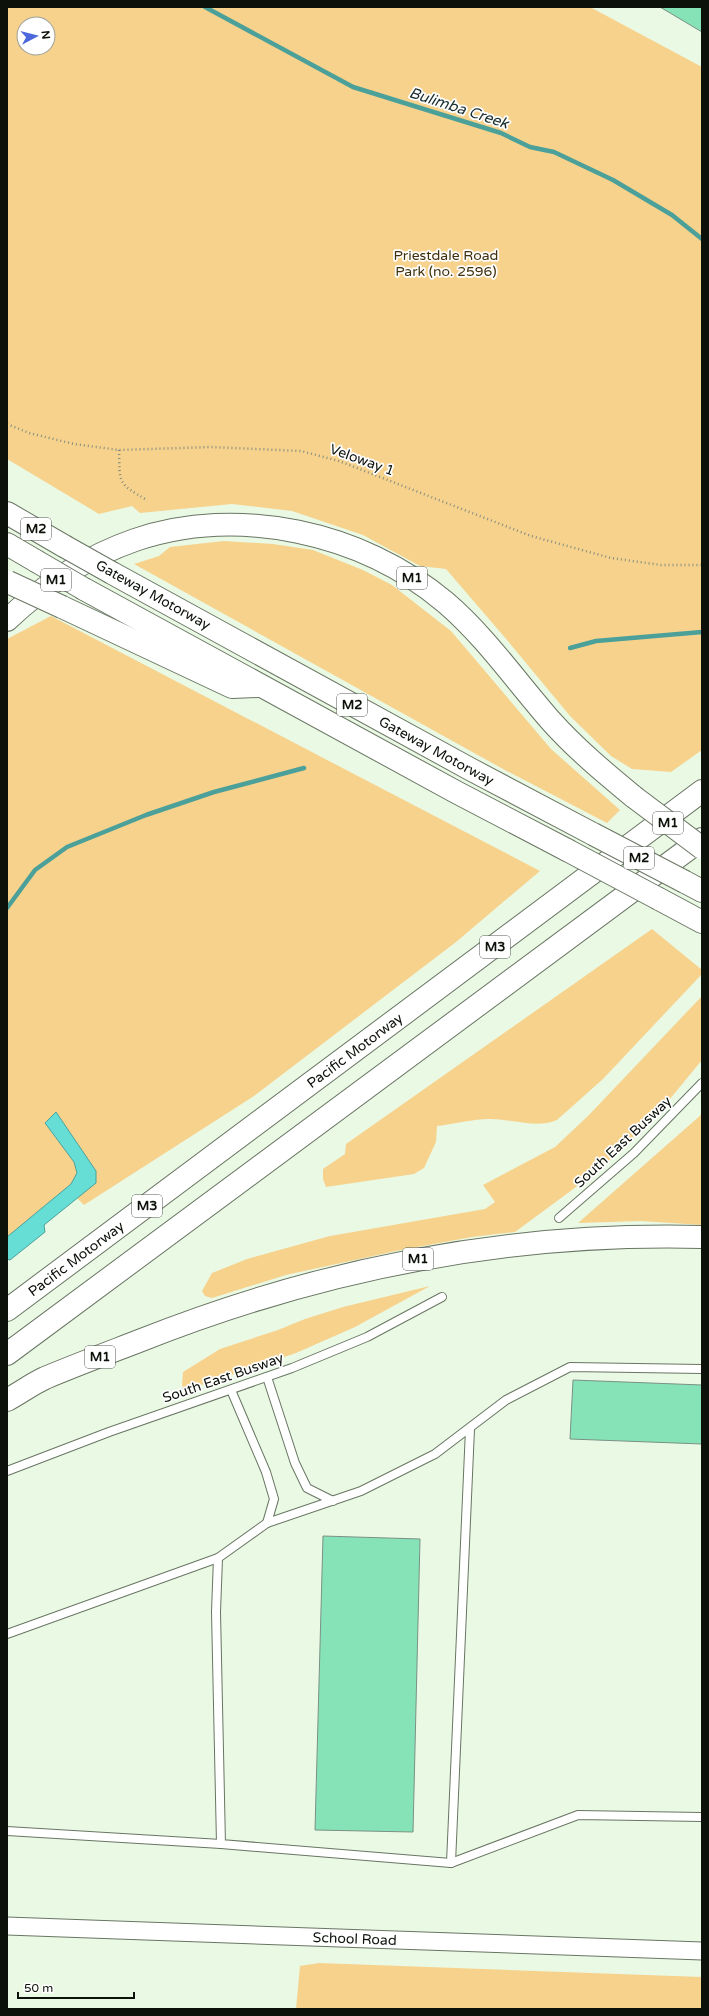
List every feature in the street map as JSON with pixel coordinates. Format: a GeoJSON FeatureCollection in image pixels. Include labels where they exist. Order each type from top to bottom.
{"type":"FeatureCollection","features":[{"type":"Feature","properties":{"kind":"highway","name":"Gateway Motorway"},"geometry":{"type":"LineString","coordinates":[[7,513],[112,574],[470,769],[694,886]]}},
{"type":"Feature","properties":{"kind":"highway","name":"M1"},"geometry":{"type":"LineString","coordinates":[[7,620],[44,590],[83,563],[129,542],[161,532],[207,527],[267,527],[320,537],[352,547],[384,562],[416,581],[444,602],[490,648],[552,722],[578,749],[634,797],[702,848]]}},
{"type":"Feature","properties":{"kind":"highway","name":"Gateway Motorway"},"geometry":{"type":"LineString","coordinates":[[7,544],[84,589],[261,686],[702,922]]}},
{"type":"Feature","properties":{"kind":"highway"},"geometry":{"type":"LineString","coordinates":[[8,582],[232,687],[261,686]]}},
{"type":"Feature","properties":{"kind":"highway","name":"Pacific Motorway"},"geometry":{"type":"LineString","coordinates":[[7,1310],[702,791]]}},
{"type":"Feature","properties":{"kind":"highway","name":"M3"},"geometry":{"type":"LineString","coordinates":[[7,1354],[702,839]]}},
{"type":"Feature","properties":{"kind":"highway","name":"M1"},"geometry":{"type":"LineString","coordinates":[[7,1400],[44,1379],[195,1319],[256,1298],[316,1281],[397,1262],[530,1243],[598,1239],[702,1237]]}},
{"type":"Feature","properties":{"kind":"highway"},"geometry":{"type":"LineString","coordinates":[[648,1238],[702,1251]]}},
{"type":"Feature","properties":{"kind":"street","name":"School Road"},"geometry":{"type":"LineString","coordinates":[[7,1926],[702,1952]]}},
{"type":"Feature","properties":{"kind":"lane","name":"South East Busway"},"geometry":{"type":"LineString","coordinates":[[559,1218],[634,1153],[702,1083]]}},
{"type":"Feature","properties":{"kind":"lane","name":"South East Busway"},"geometry":{"type":"LineString","coordinates":[[7,1471],[109,1432],[267,1377],[368,1337],[442,1297]]}},
{"type":"Feature","properties":{"kind":"lane"},"geometry":{"type":"LineString","coordinates":[[7,1634],[218,1558],[267,1523],[361,1491],[435,1454],[470,1429],[506,1400],[570,1367],[702,1369]]}},
{"type":"Feature","properties":{"kind":"lane"},"geometry":{"type":"LineString","coordinates":[[267,1377],[295,1463],[307,1488],[333,1501]]}},
{"type":"Feature","properties":{"kind":"lane"},"geometry":{"type":"LineString","coordinates":[[231,1390],[266,1472],[274,1499],[267,1523]]}},
{"type":"Feature","properties":{"kind":"lane"},"geometry":{"type":"LineString","coordinates":[[451,1863],[470,1429]]}},
{"type":"Feature","properties":{"kind":"lane"},"geometry":{"type":"LineString","coordinates":[[218,1558],[216,1612],[221,1844]]}},
{"type":"Feature","properties":{"kind":"lane"},"geometry":{"type":"LineString","coordinates":[[7,1831],[221,1844],[451,1863],[578,1814],[702,1817]]}},
{"type":"Feature","properties":{"kind":"path","name":"Veloway 1"},"geometry":{"type":"LineString","coordinates":[[7,424],[29,433],[74,444],[119,450],[211,447],[301,451],[339,461],[531,536],[612,558],[661,565],[702,565]]}},
{"type":"Feature","properties":{"kind":"path"},"geometry":{"type":"LineString","coordinates":[[119,450],[120,479],[128,489],[147,500]]}},
{"type":"Feature","properties":{"kind":"green space","name":"Priestdale Road Park (no. 2596)"},"geometry":{"type":"Polygon","coordinates":[[[7,7],[590,7],[702,67],[702,750],[671,772],[632,769],[611,756],[570,716],[446,569],[420,566],[363,535],[292,511],[232,504],[140,513],[132,506],[99,514],[7,459],[7,7]]]}},
{"type":"Feature","properties":{"kind":"green space"},"geometry":{"type":"Polygon","coordinates":[[[224,541],[273,544],[313,550],[363,570],[392,585],[451,631],[551,749],[620,810],[607,823],[503,769],[134,564],[159,556],[170,547],[224,541]]]}},
{"type":"Feature","properties":{"kind":"green space"},"geometry":{"type":"Polygon","coordinates":[[[51,616],[540,871],[456,942],[254,1096],[84,1205],[77,1198],[96,1183],[96,1171],[56,1112],[45,1123],[74,1162],[77,1173],[71,1184],[7,1237],[7,639],[51,616]]]}},
{"type":"Feature","properties":{"kind":"green space"},"geometry":{"type":"Polygon","coordinates":[[[652,929],[702,970],[702,974],[603,1079],[557,1120],[549,1123],[533,1124],[498,1119],[484,1119],[437,1126],[436,1142],[424,1168],[414,1174],[326,1187],[323,1179],[323,1169],[345,1154],[346,1144],[652,929]]]}},
{"type":"Feature","properties":{"kind":"green space"},"geometry":{"type":"Polygon","coordinates":[[[702,996],[702,1060],[660,1111],[599,1170],[515,1232],[472,1237],[396,1251],[286,1275],[212,1298],[205,1296],[202,1291],[212,1273],[247,1259],[330,1236],[485,1209],[495,1202],[483,1185],[555,1147],[588,1116],[702,996]]]}},
{"type":"Feature","properties":{"kind":"green space"},"geometry":{"type":"Polygon","coordinates":[[[702,1114],[702,1225],[641,1221],[578,1223],[702,1114]]]}},
{"type":"Feature","properties":{"kind":"green space"},"geometry":{"type":"Polygon","coordinates":[[[430,1286],[355,1327],[296,1353],[184,1391],[182,1385],[183,1372],[220,1349],[343,1307],[430,1286]]]}},
{"type":"Feature","properties":{"kind":"green space"},"geometry":{"type":"Polygon","coordinates":[[[319,1963],[702,1977],[702,2009],[296,2009],[300,1966],[319,1963]]]}},
{"type":"Feature","properties":{"kind":"water"},"geometry":{"type":"Polygon","coordinates":[[[56,1112],[96,1171],[96,1183],[44,1225],[45,1232],[10,1260],[7,1259],[7,1237],[71,1184],[77,1173],[74,1162],[45,1123],[56,1112]]]}},
{"type":"Feature","properties":{"kind":"building"},"geometry":{"type":"Polygon","coordinates":[[[660,7],[702,7],[702,32],[660,7]]]}},
{"type":"Feature","properties":{"kind":"building"},"geometry":{"type":"Polygon","coordinates":[[[573,1380],[702,1385],[702,1444],[570,1439],[573,1380]]]}},
{"type":"Feature","properties":{"kind":"building"},"geometry":{"type":"Polygon","coordinates":[[[323,1536],[420,1539],[413,1832],[315,1830],[323,1536]]]}},
{"type":"Feature","properties":{"kind":"waterway","name":"Bulimba Creek"},"geometry":{"type":"LineString","coordinates":[[205,7],[353,87],[501,133],[530,147],[554,152],[613,180],[672,215],[702,239]]}},
{"type":"Feature","properties":{"kind":"waterway"},"geometry":{"type":"LineString","coordinates":[[570,648],[596,641],[702,632]]}},
{"type":"Feature","properties":{"kind":"waterway"},"geometry":{"type":"LineString","coordinates":[[7,908],[35,870],[67,847],[146,815],[214,792],[304,768]]}}]}
